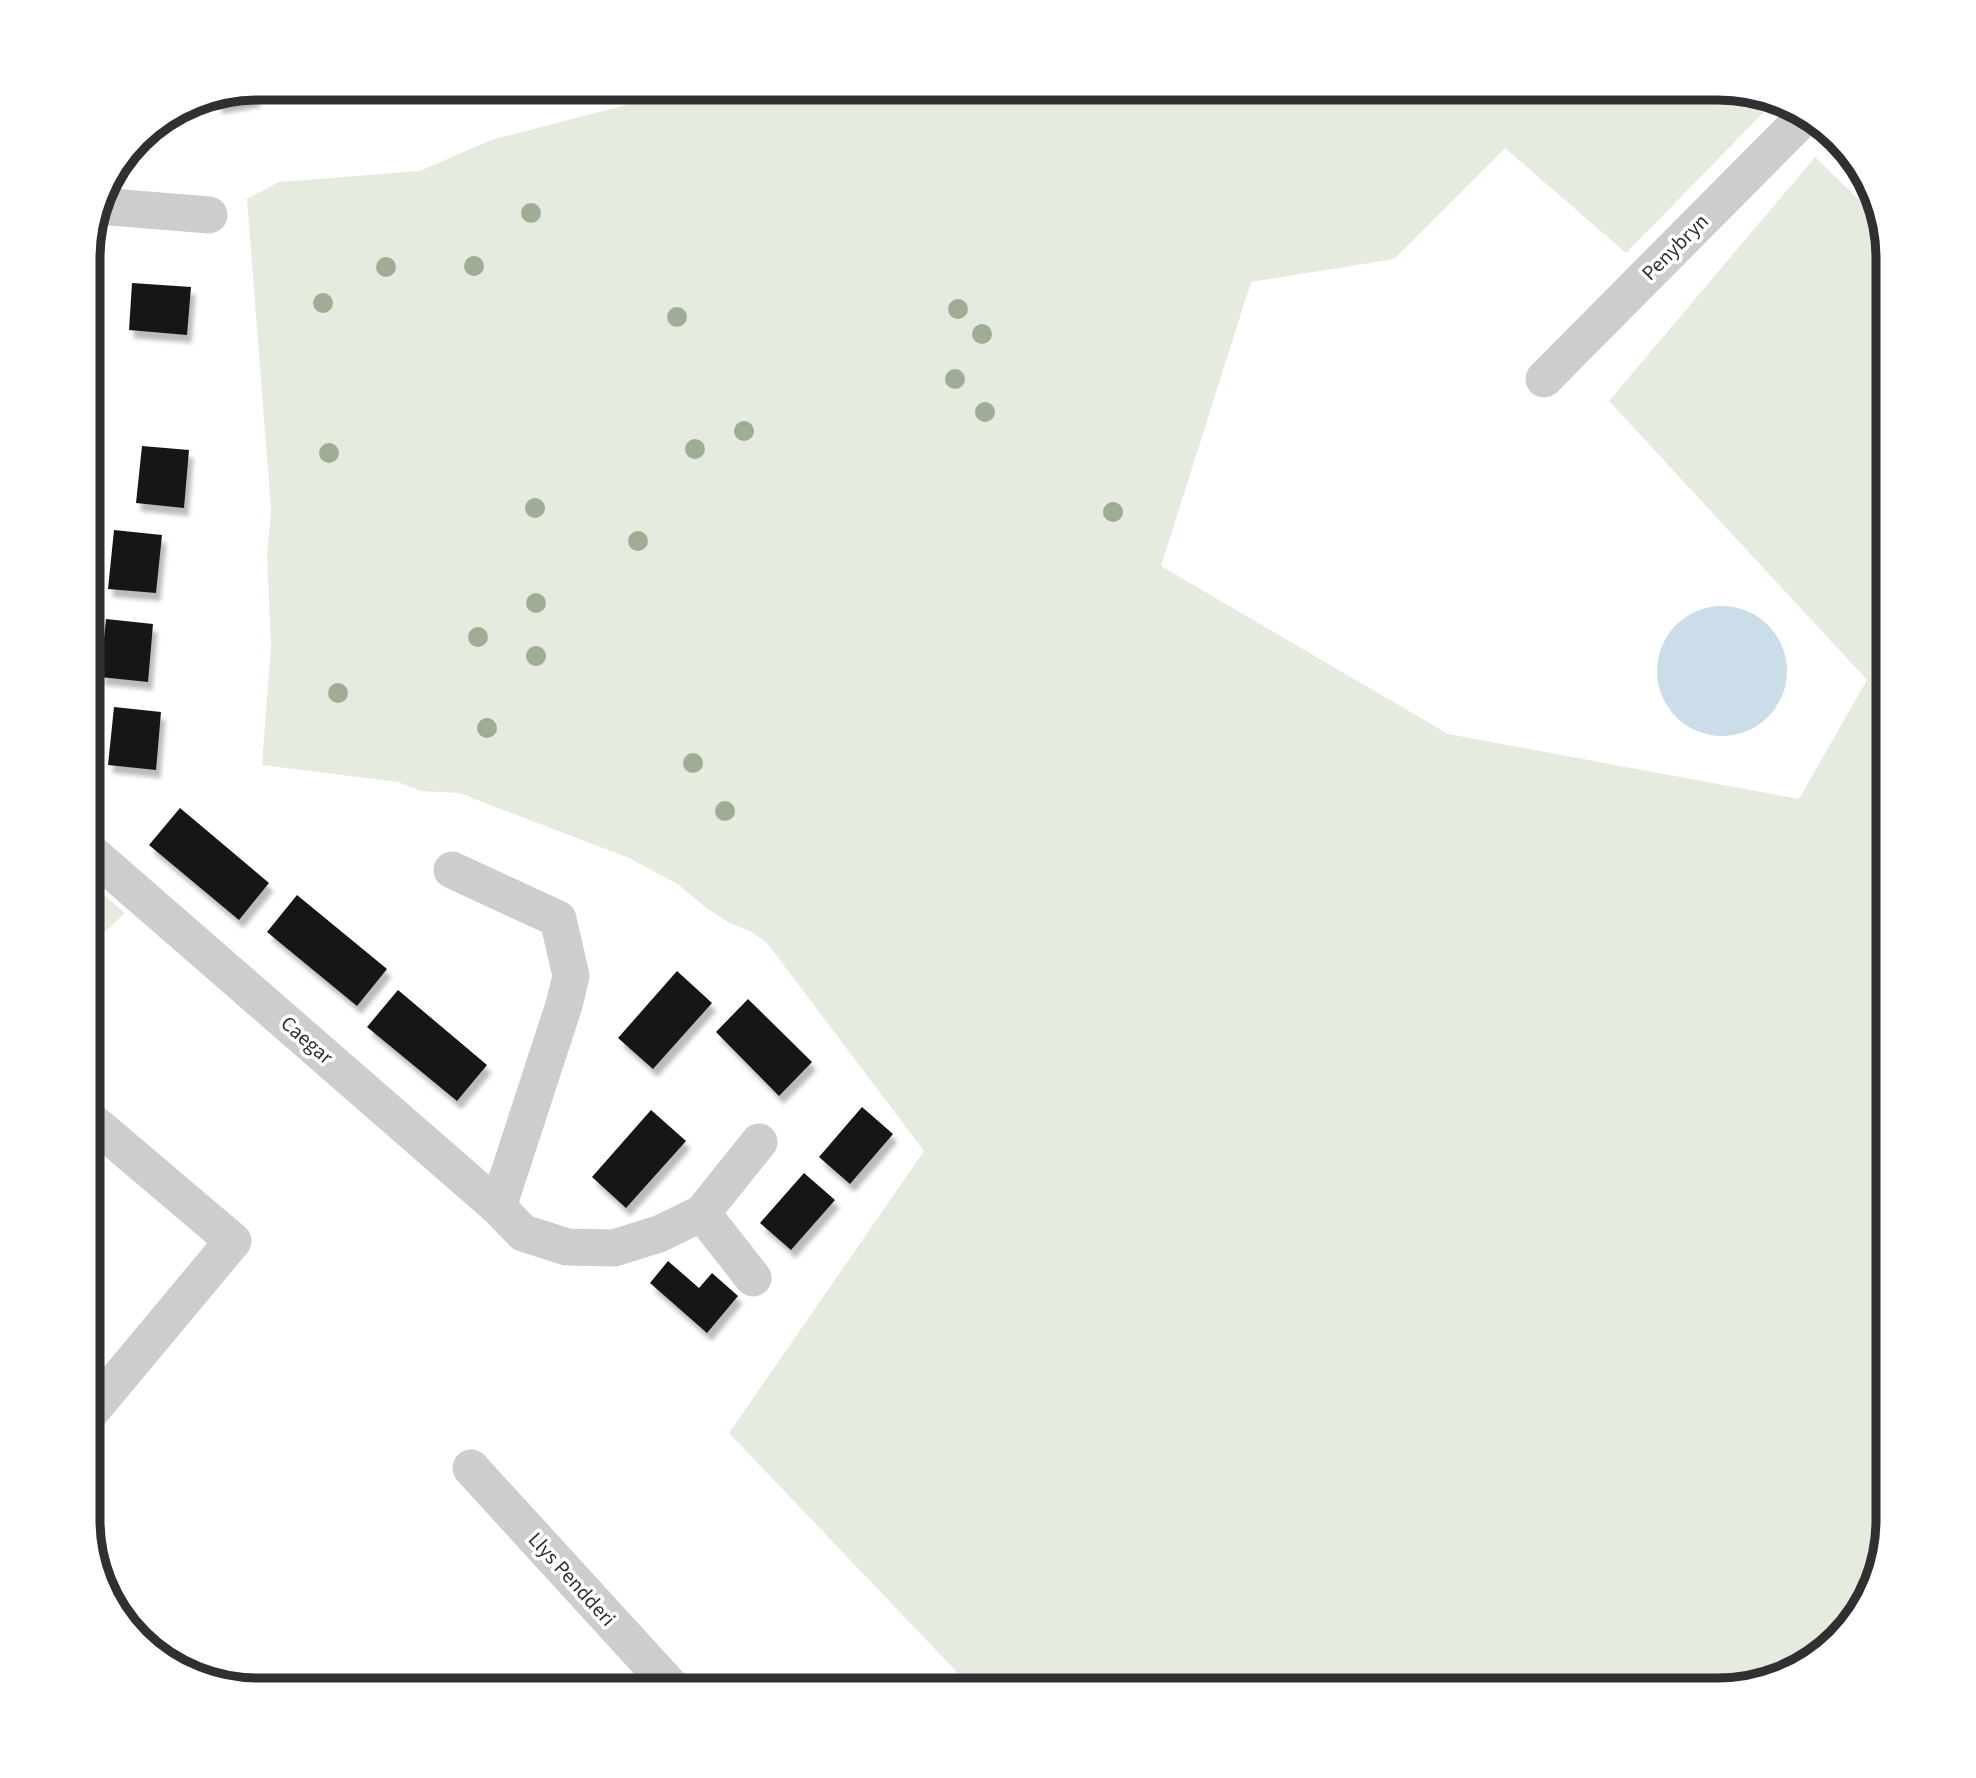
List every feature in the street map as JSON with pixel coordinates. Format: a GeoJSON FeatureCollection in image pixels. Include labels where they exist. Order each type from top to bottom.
{"type":"FeatureCollection","features":[{"type":"Feature","properties":{"kind":"street","name":"Penybryn"},"geometry":{"type":"LineString","coordinates":[[1544,379],[1798,122]]}},
{"type":"Feature","properties":{"kind":"street"},"geometry":{"type":"LineString","coordinates":[[109,207],[209,215]]}},
{"type":"Feature","properties":{"kind":"street","name":"Caegar"},"geometry":{"type":"LineString","coordinates":[[100,860],[498,1207],[523,1233],[567,1247],[614,1248],[659,1234],[702,1213]]}},
{"type":"Feature","properties":{"kind":"street"},"geometry":{"type":"LineString","coordinates":[[452,870],[558,919],[571,976],[498,1207]]}},
{"type":"Feature","properties":{"kind":"street"},"geometry":{"type":"LineString","coordinates":[[100,1128],[233,1241],[100,1401]]}},
{"type":"Feature","properties":{"kind":"street"},"geometry":{"type":"LineString","coordinates":[[753,1278],[702,1213],[760,1142]]}},
{"type":"Feature","properties":{"kind":"street","name":"Llys Pendderi"},"geometry":{"type":"LineString","coordinates":[[471,1468],[663,1678]]}},
{"type":"Feature","properties":{"kind":"shaded area"},"geometry":{"type":"Polygon","coordinates":[[[646,100],[1729,100],[1763,106],[1766,110],[1626,253],[1505,148],[1394,259],[1251,282],[1161,566],[1448,734],[1799,799],[1867,680],[1609,401],[1815,157],[1868,209],[1876,247],[1876,1531],[1864,1581],[1850,1608],[1830,1632],[1806,1652],[1779,1666],[1729,1678],[959,1678],[955,1670],[729,1433],[924,1151],[767,943],[750,931],[729,923],[679,885],[629,858],[459,793],[421,791],[398,782],[262,765],[271,646],[267,554],[271,510],[247,199],[279,182],[420,171],[491,140],[646,100]]]}},
{"type":"Feature","properties":{"kind":"shaded area"},"geometry":{"type":"Polygon","coordinates":[[[100,891],[125,913],[100,937],[100,891]]]}},
{"type":"Feature","properties":{"kind":"water"},"geometry":{"type":"Polygon","coordinates":[[[1722,606],[1747,611],[1768,625],[1782,646],[1787,671],[1782,696],[1768,717],[1747,731],[1722,736],[1697,731],[1676,717],[1662,696],[1657,671],[1662,646],[1676,625],[1697,611],[1722,606]]]}},
{"type":"Feature","properties":{"kind":"building"},"geometry":{"type":"Polygon","coordinates":[[[251,100],[218,106],[227,103],[251,100]]]}},
{"type":"Feature","properties":{"kind":"building"},"geometry":{"type":"Polygon","coordinates":[[[132,283],[191,287],[187,335],[129,330],[132,283]]]}},
{"type":"Feature","properties":{"kind":"building"},"geometry":{"type":"Polygon","coordinates":[[[142,446],[189,450],[184,508],[136,503],[142,446]]]}},
{"type":"Feature","properties":{"kind":"building"},"geometry":{"type":"Polygon","coordinates":[[[114,530],[162,535],[156,593],[108,589],[114,530]]]}},
{"type":"Feature","properties":{"kind":"building"},"geometry":{"type":"Polygon","coordinates":[[[106,619],[153,624],[148,682],[100,677],[106,619]]]}},
{"type":"Feature","properties":{"kind":"building"},"geometry":{"type":"Polygon","coordinates":[[[114,707],[161,712],[156,770],[108,765],[114,707]]]}},
{"type":"Feature","properties":{"kind":"building"},"geometry":{"type":"Polygon","coordinates":[[[180,808],[269,883],[239,920],[149,845],[180,808]]]}},
{"type":"Feature","properties":{"kind":"building"},"geometry":{"type":"Polygon","coordinates":[[[297,895],[387,969],[357,1006],[267,932],[297,895]]]}},
{"type":"Feature","properties":{"kind":"building"},"geometry":{"type":"Polygon","coordinates":[[[677,971],[712,1003],[653,1069],[618,1038],[677,971]]]}},
{"type":"Feature","properties":{"kind":"building"},"geometry":{"type":"Polygon","coordinates":[[[398,990],[487,1065],[457,1101],[367,1027],[398,990]]]}},
{"type":"Feature","properties":{"kind":"building"},"geometry":{"type":"Polygon","coordinates":[[[748,999],[812,1062],[779,1096],[716,1032],[748,999]]]}},
{"type":"Feature","properties":{"kind":"building"},"geometry":{"type":"Polygon","coordinates":[[[862,1107],[893,1134],[850,1184],[819,1157],[862,1107]]]}},
{"type":"Feature","properties":{"kind":"building"},"geometry":{"type":"Polygon","coordinates":[[[651,1110],[686,1141],[626,1208],[592,1177],[651,1110]]]}},
{"type":"Feature","properties":{"kind":"building"},"geometry":{"type":"Polygon","coordinates":[[[804,1173],[835,1200],[791,1250],[760,1223],[804,1173]]]}},
{"type":"Feature","properties":{"kind":"building"},"geometry":{"type":"Polygon","coordinates":[[[668,1261],[699,1288],[712,1273],[738,1296],[707,1333],[650,1283],[668,1261]]]}}]}
